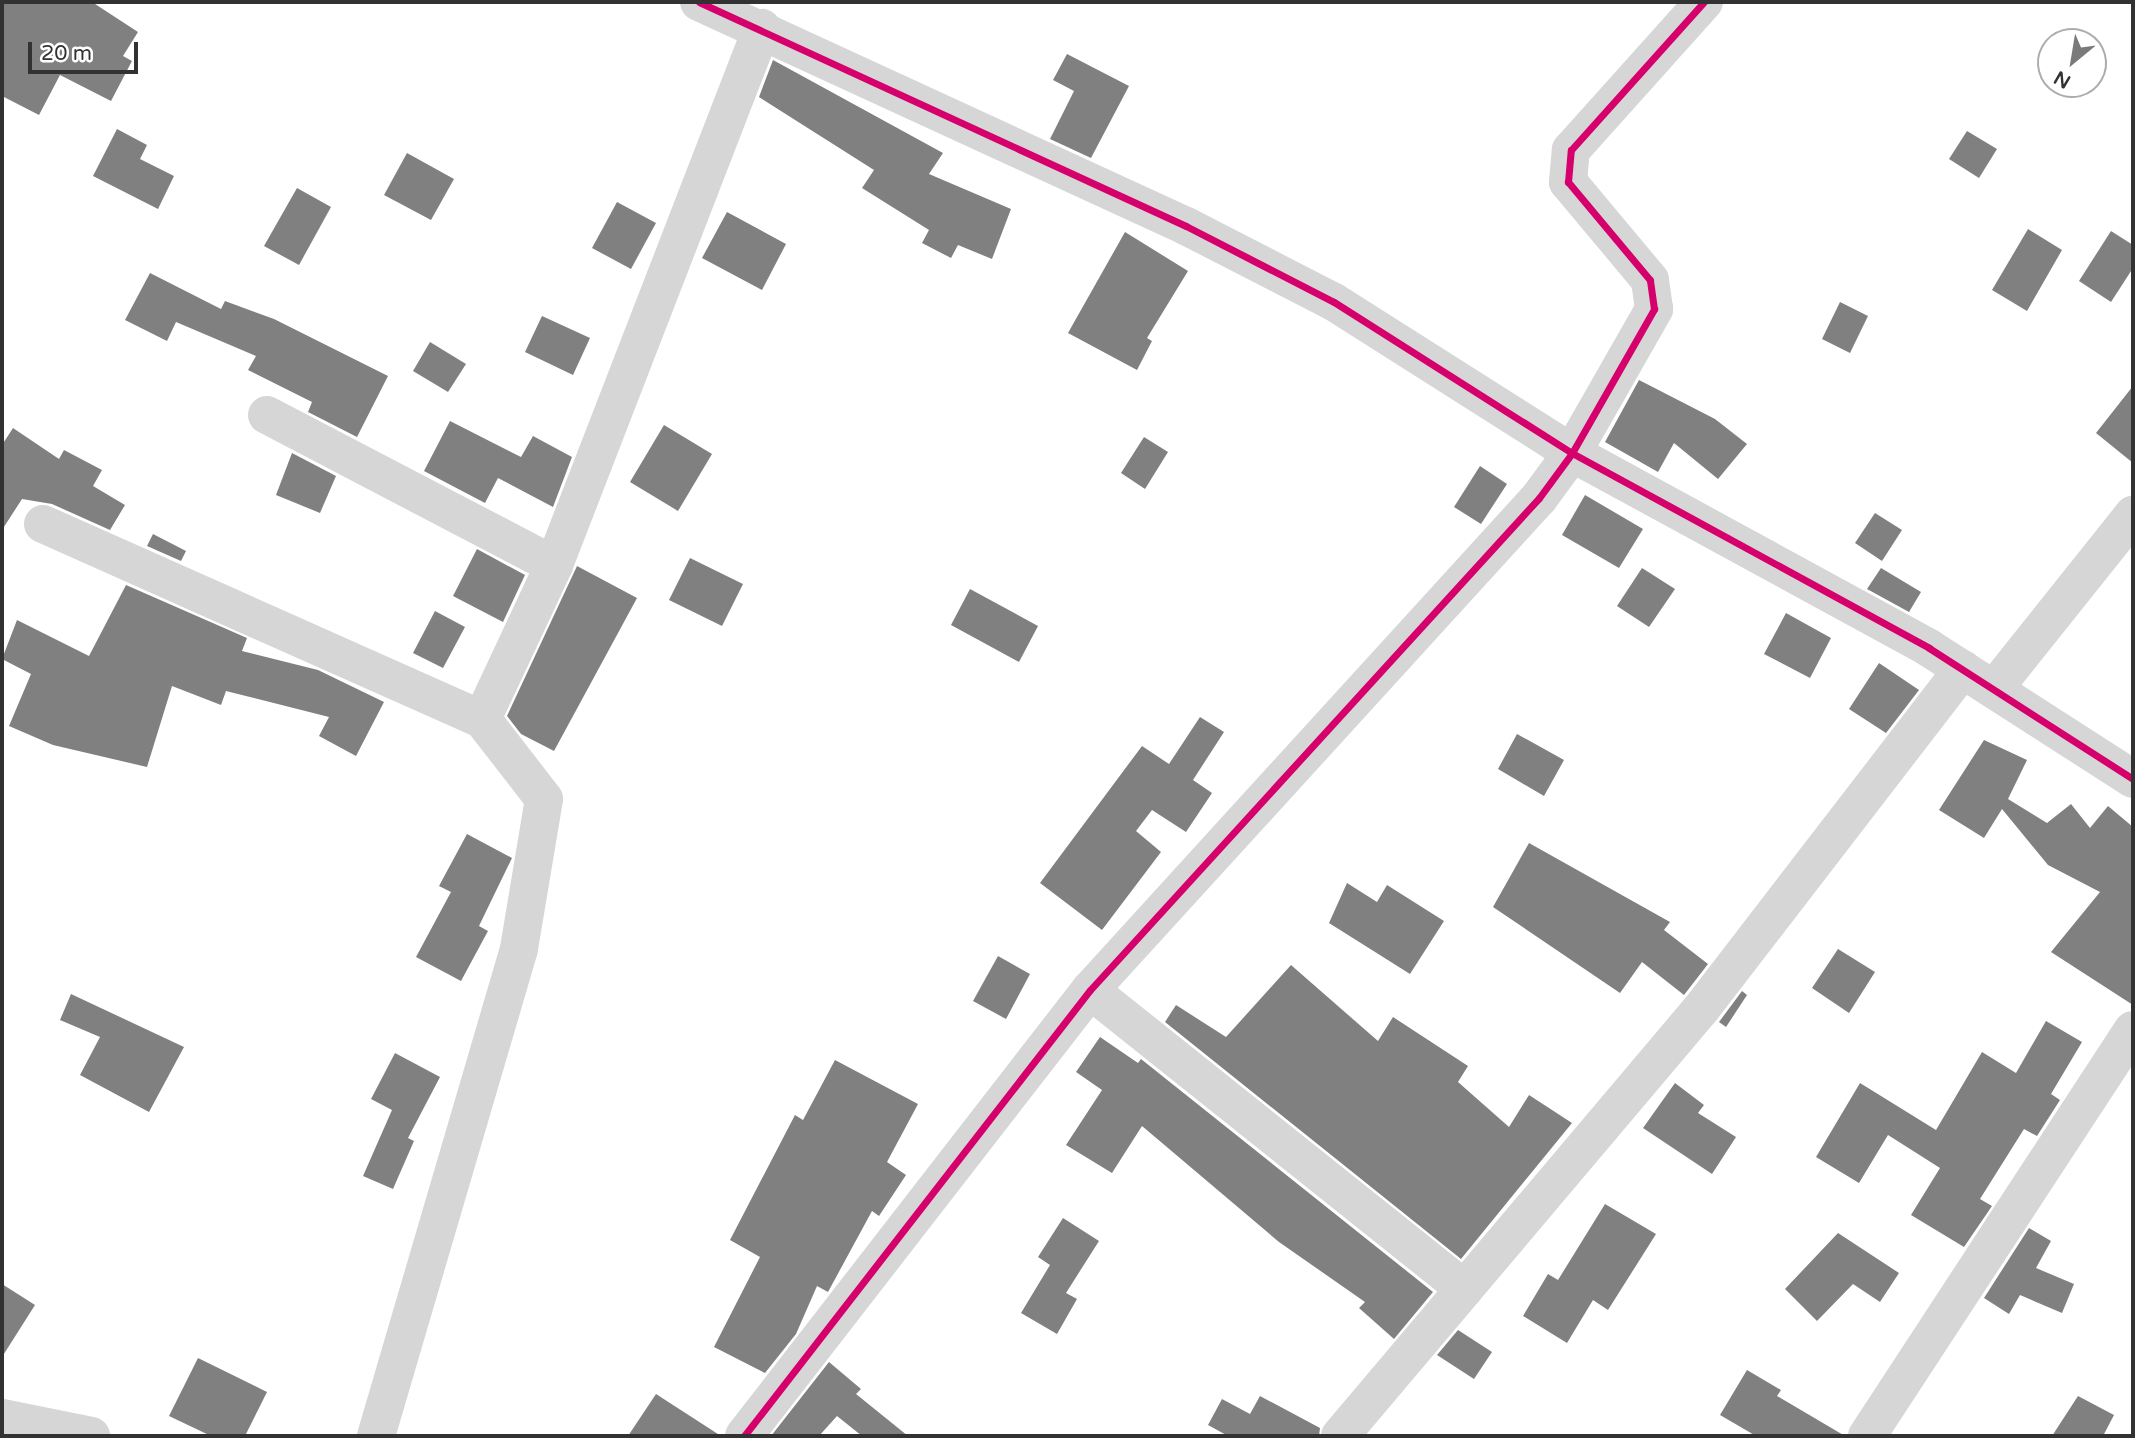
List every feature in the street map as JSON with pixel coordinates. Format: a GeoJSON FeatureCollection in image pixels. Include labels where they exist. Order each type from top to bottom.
{"type":"FeatureCollection","features":[{"type":"Feature","properties":{"kind":"street"},"geometry":{"type":"LineString","coordinates":[[699,2],[762,28],[1334,302],[1572,453],[1747,543],[1979,679],[2133,779]]}},
{"type":"Feature","properties":{"kind":"street"},"geometry":{"type":"LineString","coordinates":[[744,1436],[1090,990],[1538,498],[1572,453],[1654,309],[1650,280],[1568,181],[1571,150],[1704,2]]}},
{"type":"Feature","properties":{"kind":"street"},"geometry":{"type":"LineString","coordinates":[[482,719],[554,565],[762,28]]}},
{"type":"Feature","properties":{"kind":"street"},"geometry":{"type":"LineString","coordinates":[[267,415],[554,565]]}},
{"type":"Feature","properties":{"kind":"street"},"geometry":{"type":"LineString","coordinates":[[1340,1436],[1979,679],[2133,515]]}},
{"type":"Feature","properties":{"kind":"street"},"geometry":{"type":"LineString","coordinates":[[43,524],[482,719],[544,799],[519,949],[376,1436]]}},
{"type":"Feature","properties":{"kind":"street"},"geometry":{"type":"LineString","coordinates":[[1090,990],[1464,1289]]}},
{"type":"Feature","properties":{"kind":"street"},"geometry":{"type":"LineString","coordinates":[[1867,1436],[2133,1030]]}},
{"type":"Feature","properties":{"kind":"street"},"geometry":{"type":"LineString","coordinates":[[2,1418],[91,1436]]}},
{"type":"Feature","properties":{"kind":"building"},"geometry":{"type":"Polygon","coordinates":[[[2,2],[92,2],[138,32],[123,56],[132,61],[111,101],[60,75],[39,115],[2,96],[2,2]]]}},
{"type":"Feature","properties":{"kind":"building"},"geometry":{"type":"Polygon","coordinates":[[[1067,54],[1129,86],[1091,158],[1050,139],[1074,91],[1053,80],[1067,54]]]}},
{"type":"Feature","properties":{"kind":"building"},"geometry":{"type":"Polygon","coordinates":[[[773,60],[943,153],[929,174],[1011,209],[992,259],[958,245],[951,258],[922,243],[929,230],[862,188],[874,170],[759,97],[773,60]]]}},
{"type":"Feature","properties":{"kind":"building"},"geometry":{"type":"Polygon","coordinates":[[[117,129],[147,145],[140,159],[174,176],[158,209],[93,176],[117,129]]]}},
{"type":"Feature","properties":{"kind":"building"},"geometry":{"type":"Polygon","coordinates":[[[1967,131],[1997,149],[1979,178],[1949,159],[1967,131]]]}},
{"type":"Feature","properties":{"kind":"building"},"geometry":{"type":"Polygon","coordinates":[[[407,153],[454,179],[431,220],[384,195],[407,153]]]}},
{"type":"Feature","properties":{"kind":"building"},"geometry":{"type":"Polygon","coordinates":[[[297,188],[331,207],[299,265],[264,246],[297,188]]]}},
{"type":"Feature","properties":{"kind":"building"},"geometry":{"type":"Polygon","coordinates":[[[617,202],[656,223],[631,269],[592,248],[617,202]]]}},
{"type":"Feature","properties":{"kind":"building"},"geometry":{"type":"Polygon","coordinates":[[[727,212],[786,244],[762,290],[702,258],[727,212]]]}},
{"type":"Feature","properties":{"kind":"building"},"geometry":{"type":"Polygon","coordinates":[[[2028,229],[2062,250],[2027,311],[1992,290],[2028,229]]]}},
{"type":"Feature","properties":{"kind":"building"},"geometry":{"type":"Polygon","coordinates":[[[2111,231],[2133,245],[2133,268],[2111,302],[2079,281],[2111,231]]]}},
{"type":"Feature","properties":{"kind":"building"},"geometry":{"type":"Polygon","coordinates":[[[1125,232],[1188,271],[1147,338],[1152,341],[1137,370],[1068,333],[1125,232]]]}},
{"type":"Feature","properties":{"kind":"building"},"geometry":{"type":"Polygon","coordinates":[[[150,273],[221,309],[225,301],[274,319],[388,376],[357,437],[308,412],[312,402],[248,370],[256,356],[176,322],[167,341],[125,320],[150,273]]]}},
{"type":"Feature","properties":{"kind":"building"},"geometry":{"type":"Polygon","coordinates":[[[1840,302],[1868,316],[1850,353],[1822,339],[1840,302]]]}},
{"type":"Feature","properties":{"kind":"building"},"geometry":{"type":"Polygon","coordinates":[[[542,316],[590,338],[573,375],[525,352],[542,316]]]}},
{"type":"Feature","properties":{"kind":"building"},"geometry":{"type":"Polygon","coordinates":[[[430,342],[466,364],[448,392],[413,371],[430,342]]]}},
{"type":"Feature","properties":{"kind":"building"},"geometry":{"type":"Polygon","coordinates":[[[1639,380],[1715,419],[1747,444],[1718,479],[1674,443],[1658,472],[1605,442],[1639,380]]]}},
{"type":"Feature","properties":{"kind":"building"},"geometry":{"type":"Polygon","coordinates":[[[2133,386],[2133,463],[2096,433],[2133,386]]]}},
{"type":"Feature","properties":{"kind":"building"},"geometry":{"type":"Polygon","coordinates":[[[450,421],[521,457],[533,436],[572,457],[553,507],[498,478],[485,503],[424,471],[450,421]]]}},
{"type":"Feature","properties":{"kind":"building"},"geometry":{"type":"Polygon","coordinates":[[[664,425],[712,454],[678,511],[630,482],[664,425]]]}},
{"type":"Feature","properties":{"kind":"building"},"geometry":{"type":"Polygon","coordinates":[[[13,428],[59,459],[64,450],[102,470],[93,486],[125,505],[110,530],[52,504],[22,499],[2,530],[2,445],[13,428]]]}},
{"type":"Feature","properties":{"kind":"building"},"geometry":{"type":"Polygon","coordinates":[[[1144,437],[1168,452],[1145,489],[1121,473],[1144,437]]]}},
{"type":"Feature","properties":{"kind":"building"},"geometry":{"type":"Polygon","coordinates":[[[292,453],[336,476],[320,513],[276,495],[292,453]]]}},
{"type":"Feature","properties":{"kind":"building"},"geometry":{"type":"Polygon","coordinates":[[[1480,466],[1507,484],[1481,524],[1454,507],[1480,466]]]}},
{"type":"Feature","properties":{"kind":"building"},"geometry":{"type":"Polygon","coordinates":[[[1585,495],[1643,529],[1619,568],[1562,535],[1585,495]]]}},
{"type":"Feature","properties":{"kind":"building"},"geometry":{"type":"Polygon","coordinates":[[[1875,513],[1902,530],[1882,561],[1855,543],[1875,513]]]}},
{"type":"Feature","properties":{"kind":"building"},"geometry":{"type":"Polygon","coordinates":[[[153,534],[186,551],[181,561],[147,546],[153,534]]]}},
{"type":"Feature","properties":{"kind":"building"},"geometry":{"type":"Polygon","coordinates":[[[477,549],[525,575],[503,622],[453,596],[477,549]]]}},
{"type":"Feature","properties":{"kind":"building"},"geometry":{"type":"Polygon","coordinates":[[[690,558],[743,584],[722,626],[669,600],[690,558]]]}},
{"type":"Feature","properties":{"kind":"building"},"geometry":{"type":"Polygon","coordinates":[[[577,566],[637,598],[554,751],[521,734],[507,716],[577,566]]]}},
{"type":"Feature","properties":{"kind":"building"},"geometry":{"type":"Polygon","coordinates":[[[1642,568],[1675,589],[1649,627],[1617,606],[1642,568]]]}},
{"type":"Feature","properties":{"kind":"building"},"geometry":{"type":"Polygon","coordinates":[[[1881,568],[1921,592],[1909,612],[1867,589],[1881,568]]]}},
{"type":"Feature","properties":{"kind":"building"},"geometry":{"type":"Polygon","coordinates":[[[126,585],[247,638],[242,651],[318,670],[384,702],[356,756],[319,736],[329,717],[226,691],[221,705],[172,686],[147,767],[53,745],[9,726],[31,674],[2,659],[17,620],[89,656],[126,585]]]}},
{"type":"Feature","properties":{"kind":"building"},"geometry":{"type":"Polygon","coordinates":[[[970,589],[1038,626],[1019,662],[951,625],[970,589]]]}},
{"type":"Feature","properties":{"kind":"building"},"geometry":{"type":"Polygon","coordinates":[[[435,611],[465,627],[443,668],[413,653],[435,611]]]}},
{"type":"Feature","properties":{"kind":"building"},"geometry":{"type":"Polygon","coordinates":[[[1786,613],[1831,638],[1810,678],[1764,654],[1786,613]]]}},
{"type":"Feature","properties":{"kind":"building"},"geometry":{"type":"Polygon","coordinates":[[[1879,663],[1919,690],[1886,733],[1849,709],[1879,663]]]}},
{"type":"Feature","properties":{"kind":"building"},"geometry":{"type":"Polygon","coordinates":[[[1200,717],[1224,732],[1193,780],[1212,793],[1186,832],[1152,810],[1136,831],[1161,852],[1102,930],[1040,883],[1142,746],[1169,764],[1200,717]]]}},
{"type":"Feature","properties":{"kind":"building"},"geometry":{"type":"Polygon","coordinates":[[[1517,734],[1564,760],[1544,796],[1498,769],[1517,734]]]}},
{"type":"Feature","properties":{"kind":"building"},"geometry":{"type":"Polygon","coordinates":[[[1984,740],[2027,760],[2008,799],[2047,823],[2071,804],[2090,828],[2108,806],[2133,827],[2133,1005],[2051,952],[2100,892],[2048,865],[2002,809],[1984,838],[1939,810],[1984,740]]]}},
{"type":"Feature","properties":{"kind":"building"},"geometry":{"type":"Polygon","coordinates":[[[467,834],[512,858],[479,926],[488,931],[461,981],[416,957],[451,892],[439,886],[467,834]]]}},
{"type":"Feature","properties":{"kind":"building"},"geometry":{"type":"Polygon","coordinates":[[[1529,843],[1670,922],[1664,930],[1708,964],[1684,995],[1642,962],[1620,993],[1493,907],[1529,843]]]}},
{"type":"Feature","properties":{"kind":"building"},"geometry":{"type":"Polygon","coordinates":[[[1347,883],[1377,902],[1387,885],[1444,921],[1410,974],[1329,923],[1347,883]]]}},
{"type":"Feature","properties":{"kind":"building"},"geometry":{"type":"Polygon","coordinates":[[[1838,949],[1875,972],[1849,1013],[1812,988],[1838,949]]]}},
{"type":"Feature","properties":{"kind":"building"},"geometry":{"type":"Polygon","coordinates":[[[998,956],[1030,974],[1006,1019],[973,1001],[998,956]]]}},
{"type":"Feature","properties":{"kind":"building"},"geometry":{"type":"Polygon","coordinates":[[[1291,965],[1378,1041],[1393,1017],[1468,1066],[1458,1082],[1509,1127],[1529,1095],[1572,1123],[1461,1259],[1165,1022],[1176,1005],[1226,1037],[1291,965]]]}},
{"type":"Feature","properties":{"kind":"building"},"geometry":{"type":"Polygon","coordinates":[[[1742,991],[1747,995],[1726,1027],[1719,1022],[1742,991]]]}},
{"type":"Feature","properties":{"kind":"building"},"geometry":{"type":"Polygon","coordinates":[[[71,994],[184,1047],[149,1112],[80,1075],[100,1037],[60,1020],[71,994]]]}},
{"type":"Feature","properties":{"kind":"building"},"geometry":{"type":"Polygon","coordinates":[[[2046,1021],[2082,1042],[2051,1094],[2060,1100],[2037,1136],[2024,1129],[1980,1199],[1992,1206],[1964,1247],[1911,1215],[1940,1168],[1888,1135],[1859,1183],[1816,1157],[1860,1083],[1936,1130],[1982,1052],[2016,1073],[2046,1021]]]}},
{"type":"Feature","properties":{"kind":"building"},"geometry":{"type":"Polygon","coordinates":[[[1100,1037],[1138,1063],[1141,1059],[1433,1292],[1394,1339],[1359,1308],[1365,1302],[1279,1242],[1142,1126],[1112,1173],[1066,1145],[1102,1090],[1076,1072],[1100,1037]]]}},
{"type":"Feature","properties":{"kind":"building"},"geometry":{"type":"Polygon","coordinates":[[[395,1053],[440,1077],[408,1138],[414,1141],[393,1189],[363,1176],[392,1110],[371,1099],[395,1053]]]}},
{"type":"Feature","properties":{"kind":"building"},"geometry":{"type":"Polygon","coordinates":[[[835,1060],[918,1104],[887,1162],[906,1175],[879,1216],[872,1211],[828,1292],[817,1286],[796,1334],[765,1373],[714,1347],[760,1257],[730,1240],[795,1115],[803,1120],[835,1060]]]}},
{"type":"Feature","properties":{"kind":"building"},"geometry":{"type":"Polygon","coordinates":[[[1675,1083],[1704,1105],[1698,1113],[1736,1137],[1712,1174],[1643,1128],[1675,1083]]]}},
{"type":"Feature","properties":{"kind":"building"},"geometry":{"type":"Polygon","coordinates":[[[1605,1204],[1656,1234],[1608,1310],[1593,1300],[1567,1343],[1523,1316],[1548,1274],[1558,1280],[1605,1204]]]}},
{"type":"Feature","properties":{"kind":"building"},"geometry":{"type":"Polygon","coordinates":[[[1063,1218],[1099,1241],[1066,1293],[1077,1299],[1057,1334],[1021,1313],[1050,1265],[1038,1257],[1063,1218]]]}},
{"type":"Feature","properties":{"kind":"building"},"geometry":{"type":"Polygon","coordinates":[[[2029,1228],[2051,1241],[2036,1268],[2074,1284],[2062,1313],[2020,1295],[2009,1314],[1984,1298],[2029,1228]]]}},
{"type":"Feature","properties":{"kind":"building"},"geometry":{"type":"Polygon","coordinates":[[[1838,1233],[1899,1273],[1880,1302],[1853,1284],[1817,1321],[1785,1289],[1838,1233]]]}},
{"type":"Feature","properties":{"kind":"building"},"geometry":{"type":"Polygon","coordinates":[[[2,1284],[35,1305],[2,1357],[2,1284]]]}},
{"type":"Feature","properties":{"kind":"building"},"geometry":{"type":"Polygon","coordinates":[[[1458,1330],[1492,1352],[1474,1379],[1437,1355],[1458,1330]]]}},
{"type":"Feature","properties":{"kind":"building"},"geometry":{"type":"Polygon","coordinates":[[[198,1358],[267,1392],[245,1436],[211,1436],[169,1416],[198,1358]]]}},
{"type":"Feature","properties":{"kind":"building"},"geometry":{"type":"Polygon","coordinates":[[[829,1362],[861,1389],[856,1394],[908,1436],[862,1436],[837,1416],[819,1436],[771,1436],[829,1362]]]}},
{"type":"Feature","properties":{"kind":"building"},"geometry":{"type":"Polygon","coordinates":[[[1747,1370],[1781,1390],[1777,1396],[1845,1436],[1756,1436],[1720,1415],[1747,1370]]]}},
{"type":"Feature","properties":{"kind":"building"},"geometry":{"type":"Polygon","coordinates":[[[656,1394],[721,1436],[628,1436],[656,1394]]]}},
{"type":"Feature","properties":{"kind":"building"},"geometry":{"type":"Polygon","coordinates":[[[1260,1396],[1320,1428],[1319,1436],[1228,1436],[1208,1425],[1222,1399],[1250,1414],[1260,1396]]]}},
{"type":"Feature","properties":{"kind":"building"},"geometry":{"type":"Polygon","coordinates":[[[2078,1396],[2114,1415],[2103,1436],[2052,1436],[2078,1396]]]}},
{"type":"Feature","properties":{"kind":"cycle path"},"geometry":{"type":"LineString","coordinates":[[699,2],[1186,226],[1334,302],[1572,453],[1929,648],[2133,779]]}},
{"type":"Feature","properties":{"kind":"cycle path"},"geometry":{"type":"LineString","coordinates":[[744,1436],[1090,990],[1539,498],[1572,453],[1654,309],[1650,280],[1568,182],[1571,150],[1704,2]]}}]}
